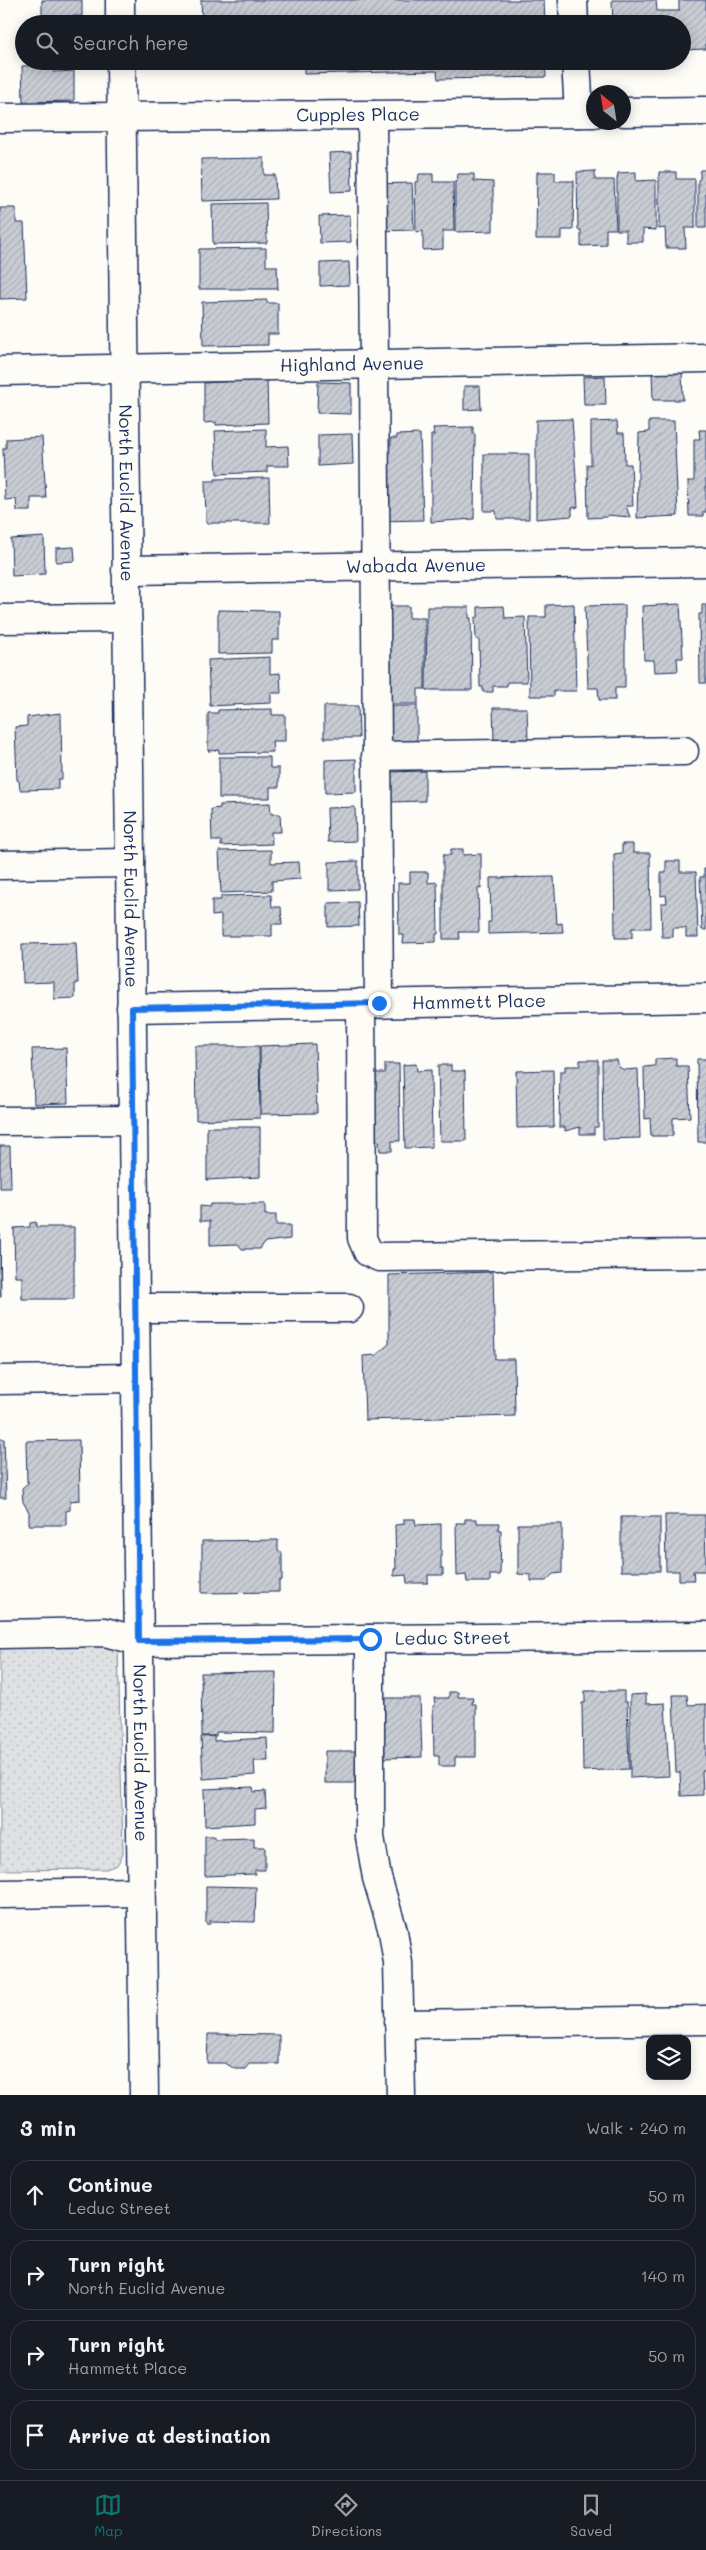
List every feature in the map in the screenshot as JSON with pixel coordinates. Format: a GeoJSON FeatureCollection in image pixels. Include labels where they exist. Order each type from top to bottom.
{"type":"FeatureCollection","features":[{"type":"Feature","properties":{"kind":"street"},"geometry":{"type":"LineString","coordinates":[[120,0],[120,15]]}},
{"type":"Feature","properties":{"kind":"street"},"geometry":{"type":"LineString","coordinates":[[573,0],[574,15]]}},
{"type":"Feature","properties":{"kind":"street","name":"North Euclid Avenue"},"geometry":{"type":"LineString","coordinates":[[121,70],[144,2095]]}},
{"type":"Feature","properties":{"kind":"street"},"geometry":{"type":"LineString","coordinates":[[578,70],[586,113]]}},
{"type":"Feature","properties":{"kind":"street"},"geometry":{"type":"LineString","coordinates":[[631,112],[706,111]]}},
{"type":"Feature","properties":{"kind":"street","name":"Cupples Place"},"geometry":{"type":"LineString","coordinates":[[0,118],[586,113]]}},
{"type":"Feature","properties":{"kind":"street"},"geometry":{"type":"LineString","coordinates":[[372,115],[373,365],[377,567],[376,756],[362,1238],[368,1252],[379,1257],[706,1254]]}},
{"type":"Feature","properties":{"kind":"street","name":"Highland Avenue"},"geometry":{"type":"LineString","coordinates":[[0,371],[706,358]]}},
{"type":"Feature","properties":{"kind":"street","name":"Wabada Avenue"},"geometry":{"type":"LineString","coordinates":[[126,570],[706,562]]}},
{"type":"Feature","properties":{"kind":"street"},"geometry":{"type":"LineString","coordinates":[[0,619],[127,618]]}},
{"type":"Feature","properties":{"kind":"street"},"geometry":{"type":"LineString","coordinates":[[376,756],[684,752]]}},
{"type":"Feature","properties":{"kind":"street"},"geometry":{"type":"LineString","coordinates":[[0,865],[130,863]]}},
{"type":"Feature","properties":{"kind":"street","name":"Hammett Place"},"geometry":{"type":"LineString","coordinates":[[132,1008],[706,998]]}},
{"type":"Feature","properties":{"kind":"street"},"geometry":{"type":"LineString","coordinates":[[0,1121],[133,1120]]}},
{"type":"Feature","properties":{"kind":"street"},"geometry":{"type":"LineString","coordinates":[[135,1308],[349,1308]]}},
{"type":"Feature","properties":{"kind":"street"},"geometry":{"type":"LineString","coordinates":[[0,1380],[136,1378]]}},
{"type":"Feature","properties":{"kind":"street","name":"Leduc Street"},"geometry":{"type":"LineString","coordinates":[[0,1634],[105,1632],[139,1641],[706,1636]]}},
{"type":"Feature","properties":{"kind":"street"},"geometry":{"type":"LineString","coordinates":[[370,1639],[370,1837],[377,1878],[396,1947],[401,2095]]}},
{"type":"Feature","properties":{"kind":"street"},"geometry":{"type":"LineString","coordinates":[[0,1894],[141,1892]]}},
{"type":"Feature","properties":{"kind":"street"},"geometry":{"type":"LineString","coordinates":[[399,2024],[706,2020]]}},
{"type":"Feature","properties":{"kind":"shaded area"},"geometry":{"type":"Polygon","coordinates":[[[0,1645],[118,1645],[123,1854],[117,1865],[106,1869],[0,1870],[0,1645]]]}},
{"type":"Feature","properties":{"kind":"building"},"geometry":{"type":"Polygon","coordinates":[[[42,0],[82,0],[82,15],[42,15],[42,0]]]}},
{"type":"Feature","properties":{"kind":"building"},"geometry":{"type":"Polygon","coordinates":[[[201,0],[544,0],[545,15],[202,15],[201,0]]]}},
{"type":"Feature","properties":{"kind":"building"},"geometry":{"type":"Polygon","coordinates":[[[612,0],[656,0],[657,11],[679,11],[679,0],[706,0],[706,49],[691,50],[691,15],[613,15],[612,0]]]}},
{"type":"Feature","properties":{"kind":"building"},"geometry":{"type":"Polygon","coordinates":[[[22,70],[74,71],[74,101],[23,102],[22,70]]]}},
{"type":"Feature","properties":{"kind":"building"},"geometry":{"type":"Polygon","coordinates":[[[304,70],[546,70],[546,77],[438,79],[437,71],[304,74],[304,70]]]}},
{"type":"Feature","properties":{"kind":"building"},"geometry":{"type":"Polygon","coordinates":[[[351,152],[352,191],[331,192],[329,153],[351,152]]]}},
{"type":"Feature","properties":{"kind":"building"},"geometry":{"type":"Polygon","coordinates":[[[264,158],[264,175],[275,175],[276,199],[202,201],[201,159],[264,158]]]}},
{"type":"Feature","properties":{"kind":"building"},"geometry":{"type":"Polygon","coordinates":[[[700,170],[706,170],[706,228],[698,228],[698,180],[700,179],[700,170]]]}},
{"type":"Feature","properties":{"kind":"building"},"geometry":{"type":"Polygon","coordinates":[[[595,171],[595,180],[614,180],[616,229],[606,229],[606,245],[581,246],[581,230],[578,230],[577,172],[595,171]]]}},
{"type":"Feature","properties":{"kind":"building"},"geometry":{"type":"Polygon","coordinates":[[[537,172],[555,172],[555,181],[574,181],[573,230],[562,230],[562,239],[536,239],[537,172]]]}},
{"type":"Feature","properties":{"kind":"building"},"geometry":{"type":"Polygon","coordinates":[[[636,172],[636,181],[656,180],[656,230],[643,229],[643,242],[626,242],[626,230],[617,230],[618,173],[636,172]]]}},
{"type":"Feature","properties":{"kind":"building"},"geometry":{"type":"Polygon","coordinates":[[[659,172],[676,172],[676,179],[695,179],[695,228],[685,228],[686,248],[666,248],[665,228],[659,229],[659,172]]]}},
{"type":"Feature","properties":{"kind":"building"},"geometry":{"type":"Polygon","coordinates":[[[419,174],[433,174],[433,182],[453,182],[454,231],[443,231],[443,249],[423,250],[423,231],[416,232],[415,182],[418,181],[419,174]]]}},
{"type":"Feature","properties":{"kind":"building"},"geometry":{"type":"Polygon","coordinates":[[[458,174],[474,174],[474,181],[493,182],[493,231],[455,232],[455,181],[457,181],[458,174]]]}},
{"type":"Feature","properties":{"kind":"building"},"geometry":{"type":"Polygon","coordinates":[[[412,183],[414,230],[376,231],[374,184],[412,183]]]}},
{"type":"Feature","properties":{"kind":"building"},"geometry":{"type":"Polygon","coordinates":[[[266,203],[267,243],[213,244],[212,204],[266,203]]]}},
{"type":"Feature","properties":{"kind":"building"},"geometry":{"type":"Polygon","coordinates":[[[0,208],[16,208],[16,223],[24,223],[27,298],[0,299],[0,208]]]}},
{"type":"Feature","properties":{"kind":"building"},"geometry":{"type":"Polygon","coordinates":[[[350,215],[351,242],[320,243],[319,216],[350,215]]]}},
{"type":"Feature","properties":{"kind":"building"},"geometry":{"type":"Polygon","coordinates":[[[266,248],[266,266],[277,266],[278,289],[199,289],[199,249],[266,248]]]}},
{"type":"Feature","properties":{"kind":"building"},"geometry":{"type":"Polygon","coordinates":[[[349,262],[350,285],[320,286],[320,263],[349,262]]]}},
{"type":"Feature","properties":{"kind":"building"},"geometry":{"type":"Polygon","coordinates":[[[267,300],[267,303],[278,303],[278,334],[268,334],[268,345],[203,346],[202,302],[267,300]]]}},
{"type":"Feature","properties":{"kind":"building"},"geometry":{"type":"Polygon","coordinates":[[[682,371],[683,400],[653,400],[652,372],[682,371]]]}},
{"type":"Feature","properties":{"kind":"building"},"geometry":{"type":"Polygon","coordinates":[[[605,376],[606,405],[584,405],[583,377],[605,376]]]}},
{"type":"Feature","properties":{"kind":"building"},"geometry":{"type":"Polygon","coordinates":[[[267,379],[268,423],[216,425],[216,422],[204,423],[204,383],[267,379]]]}},
{"type":"Feature","properties":{"kind":"building"},"geometry":{"type":"Polygon","coordinates":[[[318,382],[351,383],[351,414],[317,413],[318,382]]]}},
{"type":"Feature","properties":{"kind":"building"},"geometry":{"type":"Polygon","coordinates":[[[464,386],[480,386],[481,409],[464,410],[464,386]]]}},
{"type":"Feature","properties":{"kind":"building"},"geometry":{"type":"Polygon","coordinates":[[[572,419],[578,507],[572,508],[572,516],[536,519],[536,420],[572,419]]]}},
{"type":"Feature","properties":{"kind":"building"},"geometry":{"type":"Polygon","coordinates":[[[617,421],[618,433],[624,433],[625,464],[631,464],[633,506],[626,506],[630,517],[607,515],[607,517],[588,518],[587,464],[591,465],[591,422],[617,421]]]}},
{"type":"Feature","properties":{"kind":"building"},"geometry":{"type":"Polygon","coordinates":[[[649,421],[674,421],[678,516],[637,518],[639,433],[649,432],[649,421]]]}},
{"type":"Feature","properties":{"kind":"building"},"geometry":{"type":"Polygon","coordinates":[[[473,427],[473,434],[475,434],[474,519],[431,522],[431,435],[434,435],[433,428],[473,427]]]}},
{"type":"Feature","properties":{"kind":"building"},"geometry":{"type":"Polygon","coordinates":[[[266,429],[266,447],[288,446],[289,466],[267,466],[267,472],[217,474],[215,431],[266,429]]]}},
{"type":"Feature","properties":{"kind":"building"},"geometry":{"type":"Polygon","coordinates":[[[699,430],[706,430],[706,512],[703,512],[703,516],[689,516],[688,481],[694,481],[694,439],[700,439],[699,430]]]}},
{"type":"Feature","properties":{"kind":"building"},"geometry":{"type":"Polygon","coordinates":[[[352,434],[353,464],[318,466],[318,435],[352,434]]]}},
{"type":"Feature","properties":{"kind":"building"},"geometry":{"type":"Polygon","coordinates":[[[420,434],[423,520],[378,521],[377,446],[391,445],[391,438],[397,438],[397,435],[420,434]]]}},
{"type":"Feature","properties":{"kind":"building"},"geometry":{"type":"Polygon","coordinates":[[[42,437],[46,498],[31,498],[31,511],[17,511],[16,499],[5,500],[3,448],[6,448],[6,439],[42,437]]]}},
{"type":"Feature","properties":{"kind":"building"},"geometry":{"type":"Polygon","coordinates":[[[484,454],[529,454],[529,519],[497,519],[496,511],[484,511],[484,454]]]}},
{"type":"Feature","properties":{"kind":"building"},"geometry":{"type":"Polygon","coordinates":[[[269,478],[270,523],[206,523],[205,481],[215,481],[215,479],[269,478]]]}},
{"type":"Feature","properties":{"kind":"building"},"geometry":{"type":"Polygon","coordinates":[[[44,537],[45,574],[12,576],[11,539],[44,537]]]}},
{"type":"Feature","properties":{"kind":"building"},"geometry":{"type":"Polygon","coordinates":[[[74,547],[75,561],[56,562],[56,548],[74,547]]]}},
{"type":"Feature","properties":{"kind":"building"},"geometry":{"type":"Polygon","coordinates":[[[574,604],[576,691],[554,691],[554,696],[530,696],[529,617],[546,617],[546,605],[574,604]]]}},
{"type":"Feature","properties":{"kind":"building"},"geometry":{"type":"Polygon","coordinates":[[[680,604],[683,658],[677,658],[678,671],[655,672],[654,660],[644,660],[642,606],[680,604]]]}},
{"type":"Feature","properties":{"kind":"building"},"geometry":{"type":"Polygon","coordinates":[[[625,605],[625,688],[615,688],[615,700],[599,700],[598,688],[588,688],[585,606],[625,605]]]}},
{"type":"Feature","properties":{"kind":"building"},"geometry":{"type":"Polygon","coordinates":[[[702,605],[706,605],[706,683],[700,683],[699,614],[702,614],[702,605]]]}},
{"type":"Feature","properties":{"kind":"building"},"geometry":{"type":"Polygon","coordinates":[[[381,606],[409,606],[409,618],[425,618],[425,689],[418,689],[418,704],[391,704],[391,690],[379,689],[381,606]]]}},
{"type":"Feature","properties":{"kind":"building"},"geometry":{"type":"Polygon","coordinates":[[[504,606],[505,618],[525,617],[527,682],[507,682],[507,686],[493,686],[493,692],[483,692],[483,687],[480,687],[479,640],[476,639],[475,618],[478,617],[478,607],[504,606]]]}},
{"type":"Feature","properties":{"kind":"building"},"geometry":{"type":"Polygon","coordinates":[[[427,607],[469,607],[469,618],[471,618],[472,690],[426,690],[427,607]]]}},
{"type":"Feature","properties":{"kind":"building"},"geometry":{"type":"Polygon","coordinates":[[[218,610],[279,611],[279,640],[272,640],[272,653],[218,654],[218,610]]]}},
{"type":"Feature","properties":{"kind":"building"},"geometry":{"type":"Polygon","coordinates":[[[270,657],[270,674],[280,673],[281,693],[271,693],[271,703],[210,706],[208,660],[270,657]]]}},
{"type":"Feature","properties":{"kind":"building"},"geometry":{"type":"Polygon","coordinates":[[[324,706],[358,706],[359,738],[324,738],[324,706]]]}},
{"type":"Feature","properties":{"kind":"building"},"geometry":{"type":"Polygon","coordinates":[[[383,706],[417,706],[417,750],[383,750],[383,706]]]}},
{"type":"Feature","properties":{"kind":"building"},"geometry":{"type":"Polygon","coordinates":[[[493,708],[527,708],[528,740],[494,740],[493,708]]]}},
{"type":"Feature","properties":{"kind":"building"},"geometry":{"type":"Polygon","coordinates":[[[272,709],[272,715],[285,715],[285,741],[272,741],[273,752],[219,753],[219,750],[208,751],[208,713],[218,713],[218,710],[272,709]]]}},
{"type":"Feature","properties":{"kind":"building"},"geometry":{"type":"Polygon","coordinates":[[[61,713],[62,779],[58,779],[58,789],[20,790],[19,781],[17,780],[15,727],[27,726],[27,717],[61,713]]]}},
{"type":"Feature","properties":{"kind":"building"},"geometry":{"type":"Polygon","coordinates":[[[219,757],[270,757],[270,768],[279,768],[279,787],[270,787],[270,798],[219,798],[219,757]]]}},
{"type":"Feature","properties":{"kind":"building"},"geometry":{"type":"Polygon","coordinates":[[[356,759],[356,792],[325,793],[325,760],[356,759]]]}},
{"type":"Feature","properties":{"kind":"building"},"geometry":{"type":"Polygon","coordinates":[[[425,771],[425,801],[389,802],[389,772],[425,771]]]}},
{"type":"Feature","properties":{"kind":"building"},"geometry":{"type":"Polygon","coordinates":[[[270,803],[271,814],[280,814],[281,832],[271,832],[272,844],[221,846],[221,841],[212,841],[211,809],[220,808],[220,805],[270,803]]]}},
{"type":"Feature","properties":{"kind":"building"},"geometry":{"type":"Polygon","coordinates":[[[355,807],[356,841],[328,842],[327,808],[355,807]]]}},
{"type":"Feature","properties":{"kind":"building"},"geometry":{"type":"Polygon","coordinates":[[[622,844],[633,844],[633,853],[650,853],[651,928],[632,928],[632,938],[615,938],[614,854],[622,853],[622,844]]]}},
{"type":"Feature","properties":{"kind":"building"},"geometry":{"type":"Polygon","coordinates":[[[451,849],[463,849],[463,855],[481,854],[481,889],[478,888],[479,932],[459,932],[460,939],[443,939],[443,855],[451,855],[451,849]]]}},
{"type":"Feature","properties":{"kind":"building"},"geometry":{"type":"Polygon","coordinates":[[[271,850],[271,863],[299,862],[300,879],[272,881],[272,891],[221,893],[219,851],[271,850]]]}},
{"type":"Feature","properties":{"kind":"building"},"geometry":{"type":"Polygon","coordinates":[[[358,861],[358,889],[329,890],[329,862],[358,861]]]}},
{"type":"Feature","properties":{"kind":"building"},"geometry":{"type":"Polygon","coordinates":[[[666,861],[680,861],[680,872],[696,872],[698,937],[686,937],[686,928],[673,928],[673,937],[662,937],[661,903],[667,903],[666,895],[661,896],[661,873],[666,873],[666,861]]]}},
{"type":"Feature","properties":{"kind":"building"},"geometry":{"type":"Polygon","coordinates":[[[704,869],[706,869],[706,930],[702,930],[700,877],[704,877],[704,869]]]}},
{"type":"Feature","properties":{"kind":"building"},"geometry":{"type":"Polygon","coordinates":[[[410,872],[428,872],[428,883],[437,882],[438,934],[436,934],[436,942],[403,943],[404,935],[399,935],[398,883],[410,883],[410,872]]]}},
{"type":"Feature","properties":{"kind":"building"},"geometry":{"type":"Polygon","coordinates":[[[554,877],[557,924],[562,923],[563,932],[488,934],[488,922],[491,922],[490,878],[554,877]]]}},
{"type":"Feature","properties":{"kind":"building"},"geometry":{"type":"Polygon","coordinates":[[[271,895],[272,907],[281,907],[282,924],[272,924],[272,936],[221,936],[221,915],[212,916],[212,900],[221,900],[221,896],[271,895]]]}},
{"type":"Feature","properties":{"kind":"building"},"geometry":{"type":"Polygon","coordinates":[[[358,902],[359,926],[328,927],[328,903],[358,902]]]}},
{"type":"Feature","properties":{"kind":"building"},"geometry":{"type":"Polygon","coordinates":[[[76,943],[78,983],[75,983],[75,998],[54,999],[54,982],[23,983],[22,944],[76,943]]]}},
{"type":"Feature","properties":{"kind":"building"},"geometry":{"type":"Polygon","coordinates":[[[315,1044],[317,1113],[261,1114],[260,1046],[315,1044]]]}},
{"type":"Feature","properties":{"kind":"building"},"geometry":{"type":"Polygon","coordinates":[[[195,1046],[259,1046],[260,1118],[196,1120],[195,1046]]]}},
{"type":"Feature","properties":{"kind":"building"},"geometry":{"type":"Polygon","coordinates":[[[66,1048],[68,1103],[34,1104],[32,1049],[66,1048]]]}},
{"type":"Feature","properties":{"kind":"building"},"geometry":{"type":"Polygon","coordinates":[[[676,1058],[676,1066],[688,1066],[690,1117],[673,1118],[673,1136],[651,1136],[650,1118],[645,1119],[644,1067],[655,1066],[655,1059],[676,1058]]]}},
{"type":"Feature","properties":{"kind":"building"},"geometry":{"type":"Polygon","coordinates":[[[697,1059],[706,1059],[706,1142],[698,1142],[697,1059]]]}},
{"type":"Feature","properties":{"kind":"building"},"geometry":{"type":"Polygon","coordinates":[[[580,1060],[598,1060],[598,1127],[594,1127],[594,1134],[580,1134],[580,1127],[565,1131],[565,1127],[559,1127],[560,1071],[565,1071],[565,1066],[580,1066],[580,1060]]]}},
{"type":"Feature","properties":{"kind":"building"},"geometry":{"type":"Polygon","coordinates":[[[602,1060],[617,1060],[619,1067],[624,1070],[638,1069],[640,1138],[603,1139],[602,1060]]]}},
{"type":"Feature","properties":{"kind":"building"},"geometry":{"type":"Polygon","coordinates":[[[385,1064],[399,1064],[400,1141],[392,1141],[392,1151],[380,1151],[379,1141],[369,1141],[368,1073],[385,1073],[385,1064]]]}},
{"type":"Feature","properties":{"kind":"building"},"geometry":{"type":"Polygon","coordinates":[[[416,1064],[417,1071],[431,1070],[432,1147],[405,1148],[403,1065],[416,1064]]]}},
{"type":"Feature","properties":{"kind":"building"},"geometry":{"type":"Polygon","coordinates":[[[438,1065],[451,1065],[451,1071],[465,1071],[466,1141],[440,1141],[438,1065]]]}},
{"type":"Feature","properties":{"kind":"building"},"geometry":{"type":"Polygon","coordinates":[[[553,1070],[554,1127],[517,1128],[516,1071],[553,1070]]]}},
{"type":"Feature","properties":{"kind":"building"},"geometry":{"type":"Polygon","coordinates":[[[207,1127],[260,1127],[260,1177],[207,1180],[207,1127]]]}},
{"type":"Feature","properties":{"kind":"building"},"geometry":{"type":"Polygon","coordinates":[[[0,1146],[10,1146],[11,1188],[0,1188],[0,1146]]]}},
{"type":"Feature","properties":{"kind":"building"},"geometry":{"type":"Polygon","coordinates":[[[210,1204],[265,1204],[265,1215],[276,1215],[276,1225],[290,1225],[290,1239],[265,1242],[260,1249],[242,1249],[238,1244],[210,1245],[210,1221],[200,1221],[200,1206],[209,1207],[210,1204]]]}},
{"type":"Feature","properties":{"kind":"building"},"geometry":{"type":"Polygon","coordinates":[[[36,1222],[36,1227],[74,1227],[74,1299],[22,1299],[22,1277],[15,1277],[14,1228],[30,1227],[30,1223],[36,1222]]]}},
{"type":"Feature","properties":{"kind":"building"},"geometry":{"type":"Polygon","coordinates":[[[0,1234],[1,1297],[0,1297],[0,1234]]]}},
{"type":"Feature","properties":{"kind":"building"},"geometry":{"type":"Polygon","coordinates":[[[493,1272],[495,1359],[514,1359],[515,1416],[365,1420],[363,1356],[376,1355],[389,1344],[389,1275],[493,1272]]]}},
{"type":"Feature","properties":{"kind":"building"},"geometry":{"type":"Polygon","coordinates":[[[0,1439],[4,1439],[6,1498],[0,1498],[0,1439]]]}},
{"type":"Feature","properties":{"kind":"building"},"geometry":{"type":"Polygon","coordinates":[[[79,1440],[80,1500],[70,1501],[70,1510],[66,1511],[66,1525],[29,1525],[29,1512],[23,1502],[22,1488],[29,1482],[27,1482],[26,1441],[79,1440]]]}},
{"type":"Feature","properties":{"kind":"building"},"geometry":{"type":"Polygon","coordinates":[[[665,1515],[705,1515],[706,1571],[693,1571],[694,1580],[679,1580],[679,1571],[666,1571],[665,1515]]]}},
{"type":"Feature","properties":{"kind":"building"},"geometry":{"type":"Polygon","coordinates":[[[621,1517],[660,1517],[660,1571],[621,1571],[621,1517]]]}},
{"type":"Feature","properties":{"kind":"building"},"geometry":{"type":"Polygon","coordinates":[[[404,1519],[415,1519],[416,1525],[441,1524],[441,1568],[443,1568],[443,1575],[428,1575],[428,1583],[407,1583],[406,1575],[394,1576],[394,1569],[396,1569],[395,1525],[404,1524],[404,1519]]]}},
{"type":"Feature","properties":{"kind":"building"},"geometry":{"type":"Polygon","coordinates":[[[465,1519],[477,1519],[477,1523],[499,1523],[498,1530],[501,1530],[500,1575],[490,1575],[490,1582],[467,1582],[466,1575],[457,1576],[456,1523],[465,1523],[465,1519]]]}},
{"type":"Feature","properties":{"kind":"building"},"geometry":{"type":"Polygon","coordinates":[[[518,1524],[562,1524],[562,1573],[553,1574],[546,1581],[531,1581],[531,1575],[518,1574],[518,1524]]]}},
{"type":"Feature","properties":{"kind":"building"},"geometry":{"type":"Polygon","coordinates":[[[278,1540],[278,1551],[282,1553],[282,1580],[279,1581],[279,1592],[202,1593],[202,1541],[278,1540]]]}},
{"type":"Feature","properties":{"kind":"building"},"geometry":{"type":"Polygon","coordinates":[[[276,1672],[275,1733],[216,1732],[216,1736],[202,1736],[201,1673],[276,1672]]]}},
{"type":"Feature","properties":{"kind":"building"},"geometry":{"type":"Polygon","coordinates":[[[585,1691],[624,1691],[624,1702],[627,1702],[629,1769],[583,1771],[582,1703],[585,1703],[585,1691]]]}},
{"type":"Feature","properties":{"kind":"building"},"geometry":{"type":"Polygon","coordinates":[[[449,1692],[458,1692],[458,1697],[473,1697],[472,1704],[476,1704],[476,1757],[455,1757],[455,1766],[439,1766],[439,1756],[434,1756],[434,1698],[449,1698],[449,1692]]]}},
{"type":"Feature","properties":{"kind":"building"},"geometry":{"type":"Polygon","coordinates":[[[646,1694],[646,1704],[665,1703],[669,1776],[630,1778],[630,1695],[646,1694]]]}},
{"type":"Feature","properties":{"kind":"building"},"geometry":{"type":"Polygon","coordinates":[[[673,1695],[687,1695],[688,1705],[706,1704],[706,1771],[702,1771],[703,1795],[681,1796],[680,1772],[676,1772],[673,1695]]]}},
{"type":"Feature","properties":{"kind":"building"},"geometry":{"type":"Polygon","coordinates":[[[384,1698],[420,1698],[422,1757],[383,1758],[384,1698]]]}},
{"type":"Feature","properties":{"kind":"building"},"geometry":{"type":"Polygon","coordinates":[[[214,1736],[214,1741],[267,1738],[268,1761],[254,1761],[255,1775],[203,1779],[201,1737],[214,1736]]]}},
{"type":"Feature","properties":{"kind":"building"},"geometry":{"type":"Polygon","coordinates":[[[325,1751],[356,1751],[355,1783],[325,1783],[325,1751]]]}},
{"type":"Feature","properties":{"kind":"building"},"geometry":{"type":"Polygon","coordinates":[[[253,1787],[254,1792],[265,1791],[266,1808],[255,1809],[255,1823],[205,1826],[204,1789],[253,1787]]]}},
{"type":"Feature","properties":{"kind":"building"},"geometry":{"type":"Polygon","coordinates":[[[205,1836],[214,1836],[214,1839],[254,1838],[254,1847],[265,1847],[265,1870],[255,1870],[255,1874],[205,1876],[205,1836]]]}},
{"type":"Feature","properties":{"kind":"building"},"geometry":{"type":"Polygon","coordinates":[[[206,1886],[256,1887],[255,1922],[210,1921],[210,1924],[206,1924],[206,1886]]]}},
{"type":"Feature","properties":{"kind":"building"},"geometry":{"type":"Polygon","coordinates":[[[208,2034],[279,2035],[279,2064],[249,2064],[245,2069],[235,2069],[225,2063],[207,2063],[208,2034]]]}},
{"type":"Feature","properties":{"kind":"route"},"geometry":{"type":"LineString","coordinates":[[370,1639],[139,1641],[132,1008],[379,1003]]}}]}
